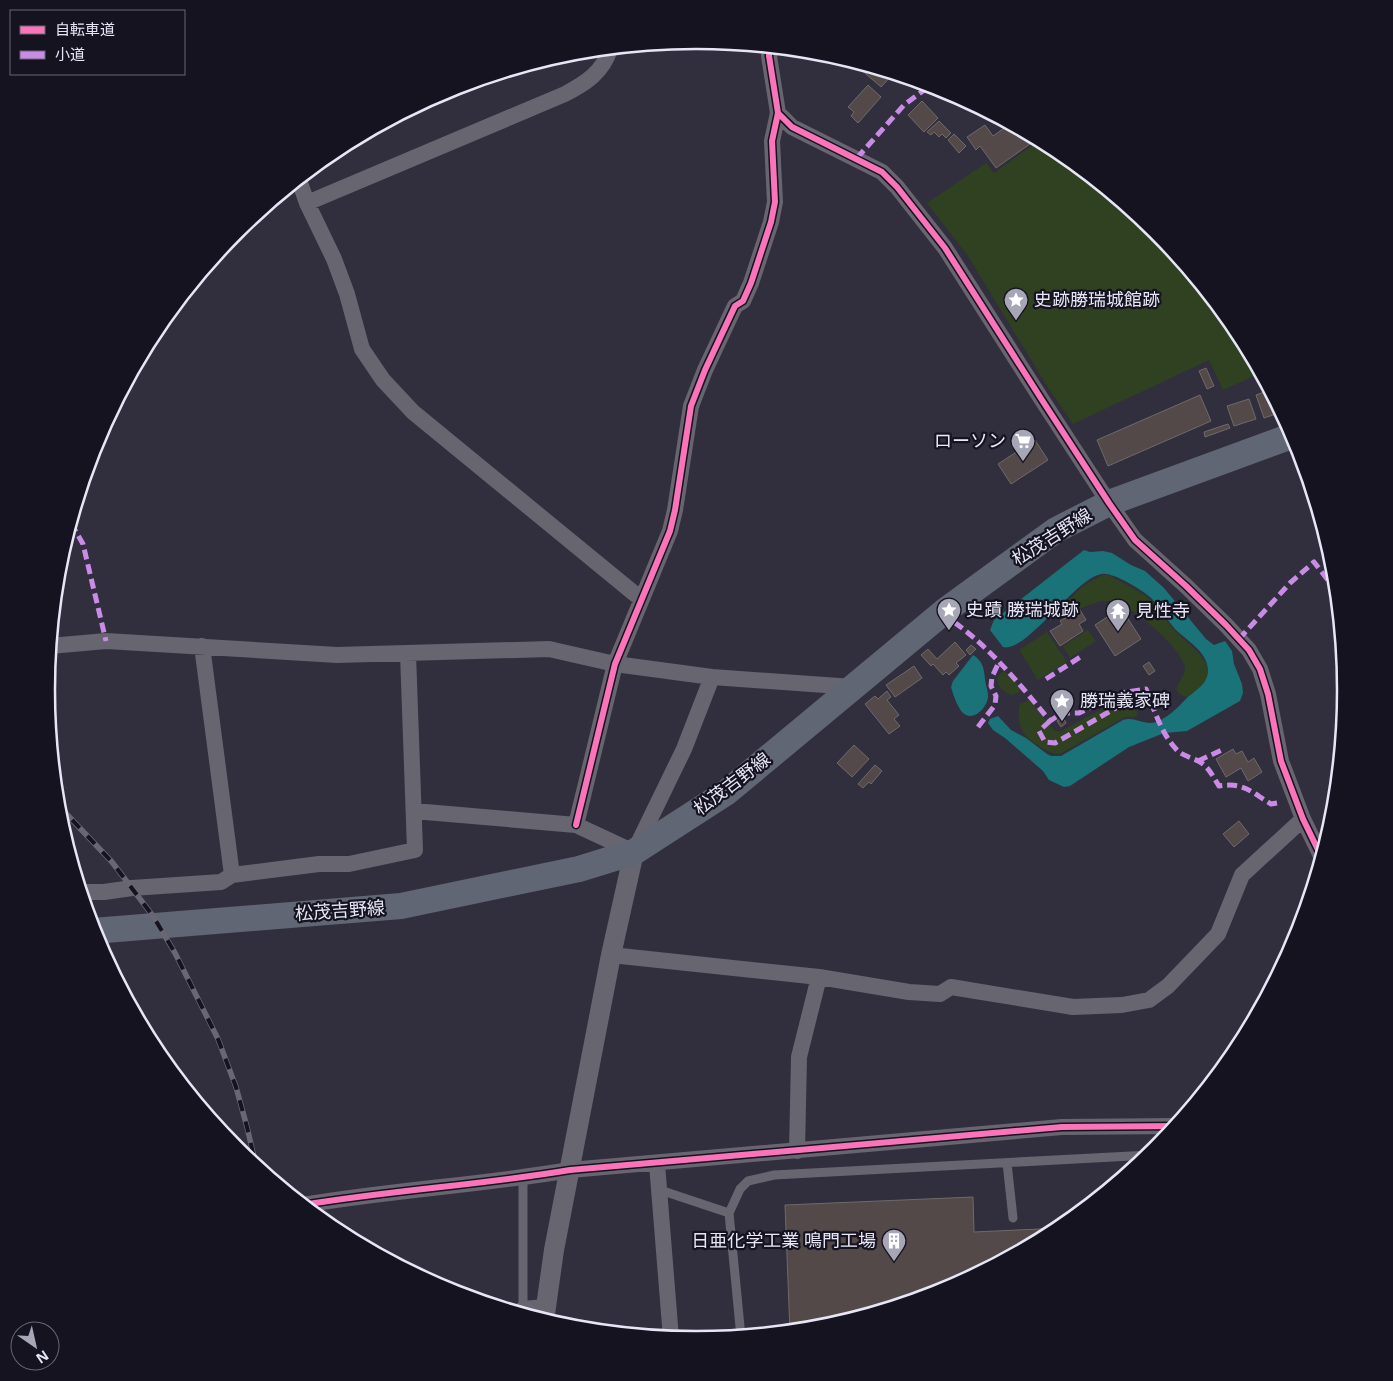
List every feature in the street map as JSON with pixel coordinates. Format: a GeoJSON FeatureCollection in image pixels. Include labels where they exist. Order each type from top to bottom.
{"type":"FeatureCollection","features":[{"type":"Feature","properties":{"kind":"main road","name":"松茂吉野線"},"geometry":{"type":"LineString","coordinates":[[101,929],[401,906],[579,870],[634,852],[727,792],[946,610],[1056,530],[1108,503],[1286,439]]}},
{"type":"Feature","properties":{"kind":"street"},"geometry":{"type":"LineString","coordinates":[[576,825],[616,664],[670,531],[691,406],[705,370],[735,306],[743,301],[751,283],[771,222],[775,202],[772,141],[778,113],[769,53]]}},
{"type":"Feature","properties":{"kind":"street"},"geometry":{"type":"LineString","coordinates":[[307,203],[565,94],[586,82],[599,71],[607,55]]}},
{"type":"Feature","properties":{"kind":"street"},"geometry":{"type":"LineString","coordinates":[[778,113],[792,127],[882,172],[897,187],[955,263],[1108,503],[1135,540],[1219,618],[1249,650],[1260,669],[1268,694],[1281,761],[1303,819],[1318,849]]}},
{"type":"Feature","properties":{"kind":"street"},"geometry":{"type":"LineString","coordinates":[[301,185],[307,203],[334,259],[347,294],[362,349],[383,380],[413,412],[641,599]]}},
{"type":"Feature","properties":{"kind":"street"},"geometry":{"type":"LineString","coordinates":[[56,645],[106,641],[337,655],[549,648],[616,664],[712,677],[853,687]]}},
{"type":"Feature","properties":{"kind":"street"},"geometry":{"type":"LineString","coordinates":[[202,646],[232,875]]}},
{"type":"Feature","properties":{"kind":"street"},"geometry":{"type":"LineString","coordinates":[[88,892],[221,882],[232,875],[319,864],[349,864],[415,850],[408,654]]}},
{"type":"Feature","properties":{"kind":"street"},"geometry":{"type":"LineString","coordinates":[[545,1314],[554,1250],[611,955],[634,852],[684,749],[712,677]]}},
{"type":"Feature","properties":{"kind":"street"},"geometry":{"type":"LineString","coordinates":[[414,811],[576,825],[634,852]]}},
{"type":"Feature","properties":{"kind":"street"},"geometry":{"type":"LineString","coordinates":[[611,955],[819,977],[917,992],[940,994],[951,986],[1073,1007],[1122,1005],[1149,1000],[1168,986],[1218,934],[1242,874],[1303,819]]}},
{"type":"Feature","properties":{"kind":"street"},"geometry":{"type":"LineString","coordinates":[[797,1151],[799,1056],[819,977]]}},
{"type":"Feature","properties":{"kind":"street"},"geometry":{"type":"LineString","coordinates":[[311,1204],[353,1197],[523,1178],[570,1170],[657,1164],[1062,1127],[1167,1126]]}},
{"type":"Feature","properties":{"kind":"street"},"geometry":{"type":"LineString","coordinates":[[657,1164],[671,1331]]}},
{"type":"Feature","properties":{"kind":"lane"},"geometry":{"type":"LineString","coordinates":[[740,1331],[729,1213],[740,1189],[748,1181],[774,1175],[1137,1157]]}},
{"type":"Feature","properties":{"kind":"lane"},"geometry":{"type":"LineString","coordinates":[[1008,1162],[1013,1218]]}},
{"type":"Feature","properties":{"kind":"lane"},"geometry":{"type":"LineString","coordinates":[[520,1307],[523,1178]]}},
{"type":"Feature","properties":{"kind":"lane"},"geometry":{"type":"LineString","coordinates":[[660,1190],[729,1213]]}},
{"type":"Feature","properties":{"kind":"shaded area"},"geometry":{"type":"Polygon","coordinates":[[[1033,145],[1087,181],[1120,208],[1179,267],[1230,334],[1255,376],[1223,390],[1209,360],[1073,424],[1047,386],[968,256],[927,203],[986,163],[994,173],[1033,145]]]}},
{"type":"Feature","properties":{"kind":"shaded area"},"geometry":{"type":"Polygon","coordinates":[[[1084,550],[1112,553],[1145,571],[1164,588],[1206,639],[1214,645],[1225,641],[1232,651],[1243,693],[1240,701],[1187,731],[1164,733],[1129,747],[1070,786],[1064,787],[1049,780],[1043,771],[993,730],[988,723],[990,719],[998,716],[1011,730],[1026,738],[1047,754],[1061,756],[1123,720],[1131,719],[1152,723],[1165,718],[1200,687],[1206,680],[1208,670],[1204,657],[1196,647],[1175,629],[1152,599],[1128,583],[1107,574],[1092,578],[1079,587],[1025,639],[1013,646],[1003,647],[990,630],[994,620],[1084,550]]]}},
{"type":"Feature","properties":{"kind":"shaded area"},"geometry":{"type":"Polygon","coordinates":[[[1102,575],[1108,575],[1118,580],[1151,600],[1173,629],[1201,656],[1208,671],[1206,679],[1199,688],[1187,697],[1177,691],[1185,667],[1175,649],[1142,618],[1120,604],[1106,601],[1075,611],[1067,611],[1065,604],[1083,586],[1102,575]]]}},
{"type":"Feature","properties":{"kind":"shaded area"},"geometry":{"type":"Polygon","coordinates":[[[1088,630],[1096,641],[1070,658],[1063,646],[1088,630]]]}},
{"type":"Feature","properties":{"kind":"shaded area"},"geometry":{"type":"Polygon","coordinates":[[[1047,632],[1067,662],[1038,680],[1019,650],[1047,632]]]}},
{"type":"Feature","properties":{"kind":"shaded area"},"geometry":{"type":"Polygon","coordinates":[[[973,655],[982,666],[988,699],[980,712],[971,716],[962,712],[955,700],[951,687],[953,681],[973,655]]]}},
{"type":"Feature","properties":{"kind":"shaded area"},"geometry":{"type":"Polygon","coordinates":[[[1004,671],[1020,688],[1019,692],[1012,695],[1001,688],[997,681],[1000,674],[1004,671]]]}},
{"type":"Feature","properties":{"kind":"shaded area"},"geometry":{"type":"Polygon","coordinates":[[[1121,699],[1125,700],[1137,712],[1136,717],[1125,717],[1060,754],[1045,750],[1034,743],[1023,732],[1020,722],[1020,704],[1029,700],[1054,730],[1059,732],[1121,699]]]}},
{"type":"Feature","properties":{"kind":"building"},"geometry":{"type":"Polygon","coordinates":[[[862,71],[889,79],[881,87],[862,71]]]}},
{"type":"Feature","properties":{"kind":"building"},"geometry":{"type":"Polygon","coordinates":[[[868,85],[881,97],[858,123],[851,116],[854,112],[848,107],[868,85]]]}},
{"type":"Feature","properties":{"kind":"building"},"geometry":{"type":"Polygon","coordinates":[[[922,101],[938,118],[924,132],[908,115],[922,101]]]}},
{"type":"Feature","properties":{"kind":"building"},"geometry":{"type":"Polygon","coordinates":[[[939,121],[951,133],[946,138],[942,134],[939,137],[934,132],[931,135],[927,132],[939,121]]]}},
{"type":"Feature","properties":{"kind":"building"},"geometry":{"type":"Polygon","coordinates":[[[985,125],[993,136],[1004,128],[1031,143],[996,168],[980,146],[976,150],[967,137],[985,125]]]}},
{"type":"Feature","properties":{"kind":"building"},"geometry":{"type":"Polygon","coordinates":[[[954,134],[966,146],[959,153],[948,140],[954,134]]]}},
{"type":"Feature","properties":{"kind":"building"},"geometry":{"type":"Polygon","coordinates":[[[1206,368],[1214,386],[1207,389],[1199,371],[1206,368]]]}},
{"type":"Feature","properties":{"kind":"building"},"geometry":{"type":"Polygon","coordinates":[[[1264,392],[1275,414],[1264,418],[1256,395],[1264,392]]]}},
{"type":"Feature","properties":{"kind":"building"},"geometry":{"type":"Polygon","coordinates":[[[1200,395],[1211,421],[1108,466],[1097,440],[1200,395]]]}},
{"type":"Feature","properties":{"kind":"building"},"geometry":{"type":"Polygon","coordinates":[[[1249,399],[1256,419],[1234,426],[1227,406],[1249,399]]]}},
{"type":"Feature","properties":{"kind":"building"},"geometry":{"type":"Polygon","coordinates":[[[1228,424],[1230,428],[1205,437],[1204,432],[1228,424]]]}},
{"type":"Feature","properties":{"kind":"building","name":"ローソン"},"geometry":{"type":"Polygon","coordinates":[[[1035,440],[1048,460],[1011,484],[998,464],[1035,440]]]}},
{"type":"Feature","properties":{"kind":"building","name":"見性寺"},"geometry":{"type":"Polygon","coordinates":[[[1121,608],[1141,639],[1115,656],[1095,625],[1121,608]]]}},
{"type":"Feature","properties":{"kind":"building"},"geometry":{"type":"Polygon","coordinates":[[[1080,610],[1086,620],[1079,624],[1083,631],[1060,646],[1050,631],[1062,624],[1060,621],[1080,610]]]}},
{"type":"Feature","properties":{"kind":"building"},"geometry":{"type":"Polygon","coordinates":[[[955,642],[966,655],[956,663],[959,666],[949,675],[946,672],[943,675],[921,655],[928,649],[937,659],[955,642]]]}},
{"type":"Feature","properties":{"kind":"building"},"geometry":{"type":"Polygon","coordinates":[[[971,645],[976,649],[970,655],[966,650],[971,645]]]}},
{"type":"Feature","properties":{"kind":"building"},"geometry":{"type":"Polygon","coordinates":[[[1149,662],[1155,671],[1149,675],[1143,666],[1149,662]]]}},
{"type":"Feature","properties":{"kind":"building"},"geometry":{"type":"Polygon","coordinates":[[[914,666],[922,678],[895,697],[886,685],[914,666]]]}},
{"type":"Feature","properties":{"kind":"building"},"geometry":{"type":"Polygon","coordinates":[[[887,691],[891,697],[887,700],[899,715],[894,719],[900,726],[889,734],[865,704],[875,696],[878,699],[887,691]]]}},
{"type":"Feature","properties":{"kind":"building"},"geometry":{"type":"Polygon","coordinates":[[[1063,717],[1066,723],[1061,727],[1057,721],[1063,717]]]}},
{"type":"Feature","properties":{"kind":"building"},"geometry":{"type":"Polygon","coordinates":[[[854,745],[869,759],[852,777],[837,763],[854,745]]]}},
{"type":"Feature","properties":{"kind":"building"},"geometry":{"type":"Polygon","coordinates":[[[1233,749],[1236,754],[1242,751],[1248,762],[1254,758],[1262,772],[1248,781],[1241,768],[1226,777],[1216,759],[1233,749]]]}},
{"type":"Feature","properties":{"kind":"building"},"geometry":{"type":"Polygon","coordinates":[[[875,765],[882,771],[871,784],[869,782],[863,788],[858,784],[875,765]]]}},
{"type":"Feature","properties":{"kind":"building"},"geometry":{"type":"Polygon","coordinates":[[[1239,821],[1249,834],[1234,847],[1223,834],[1239,821]]]}},
{"type":"Feature","properties":{"kind":"building","name":"日亜化学工業 鳴門工場"},"geometry":{"type":"Polygon","coordinates":[[[973,1197],[974,1232],[1045,1229],[980,1266],[903,1298],[822,1320],[790,1325],[785,1205],[973,1197]]]}},
{"type":"Feature","properties":{"kind":"railway"},"geometry":{"type":"LineString","coordinates":[[67,814],[112,862],[153,916],[175,953],[218,1039],[236,1087],[253,1154]]}},
{"type":"Feature","properties":{"kind":"marked path"},"geometry":{"type":"LineString","coordinates":[[857,158],[904,105],[923,91]]}},
{"type":"Feature","properties":{"kind":"marked path"},"geometry":{"type":"LineString","coordinates":[[75,531],[83,544],[106,641]]}},
{"type":"Feature","properties":{"kind":"marked path"},"geometry":{"type":"LineString","coordinates":[[1239,639],[1290,583],[1314,562],[1329,581]]}},
{"type":"Feature","properties":{"kind":"marked path"},"geometry":{"type":"LineString","coordinates":[[942,614],[987,649],[1050,721],[1062,713],[1079,713],[1121,693],[1146,689],[1162,728],[1178,751],[1203,764],[1219,786],[1235,785],[1247,789],[1271,804],[1277,803]]}},
{"type":"Feature","properties":{"kind":"marked path"},"geometry":{"type":"LineString","coordinates":[[1046,679],[1082,656]]}},
{"type":"Feature","properties":{"kind":"marked path"},"geometry":{"type":"LineString","coordinates":[[978,727],[995,705],[996,696],[991,686],[992,677],[999,662]]}},
{"type":"Feature","properties":{"kind":"marked path"},"geometry":{"type":"LineString","coordinates":[[1050,721],[1039,731],[1045,742],[1055,743],[1126,702]]}},
{"type":"Feature","properties":{"kind":"marked path"},"geometry":{"type":"LineString","coordinates":[[1198,761],[1222,750]]}},
{"type":"Feature","properties":{"kind":"cycle path"},"geometry":{"type":"LineString","coordinates":[[576,825],[615,664],[670,531],[691,406],[705,370],[735,306],[743,301],[751,283],[771,222],[775,202],[772,141],[778,113],[769,53]]}},
{"type":"Feature","properties":{"kind":"cycle path"},"geometry":{"type":"LineString","coordinates":[[778,113],[792,127],[882,172],[897,187],[945,248],[1109,503],[1135,540],[1186,586],[1249,650],[1260,669],[1268,694],[1281,761],[1303,819],[1318,849]]}},
{"type":"Feature","properties":{"kind":"cycle path"},"geometry":{"type":"LineString","coordinates":[[311,1204],[570,1170],[1062,1127],[1167,1126]]}},
{"type":"Feature","properties":{"kind":"place","name":"史跡勝瑞城館跡"},"geometry":{"type":"Point","coordinates":[1016,321]}},
{"type":"Feature","properties":{"kind":"place","name":"ローソン"},"geometry":{"type":"Point","coordinates":[1023,462]}},
{"type":"Feature","properties":{"kind":"place","name":"史蹟 勝瑞城跡"},"geometry":{"type":"Point","coordinates":[949,631]}},
{"type":"Feature","properties":{"kind":"place","name":"見性寺"},"geometry":{"type":"Point","coordinates":[1118,632]}},
{"type":"Feature","properties":{"kind":"place","name":"勝瑞義家碑"},"geometry":{"type":"Point","coordinates":[1062,722]}},
{"type":"Feature","properties":{"kind":"place","name":"日亜化学工業 鳴門工場"},"geometry":{"type":"Point","coordinates":[894,1262]}}]}
